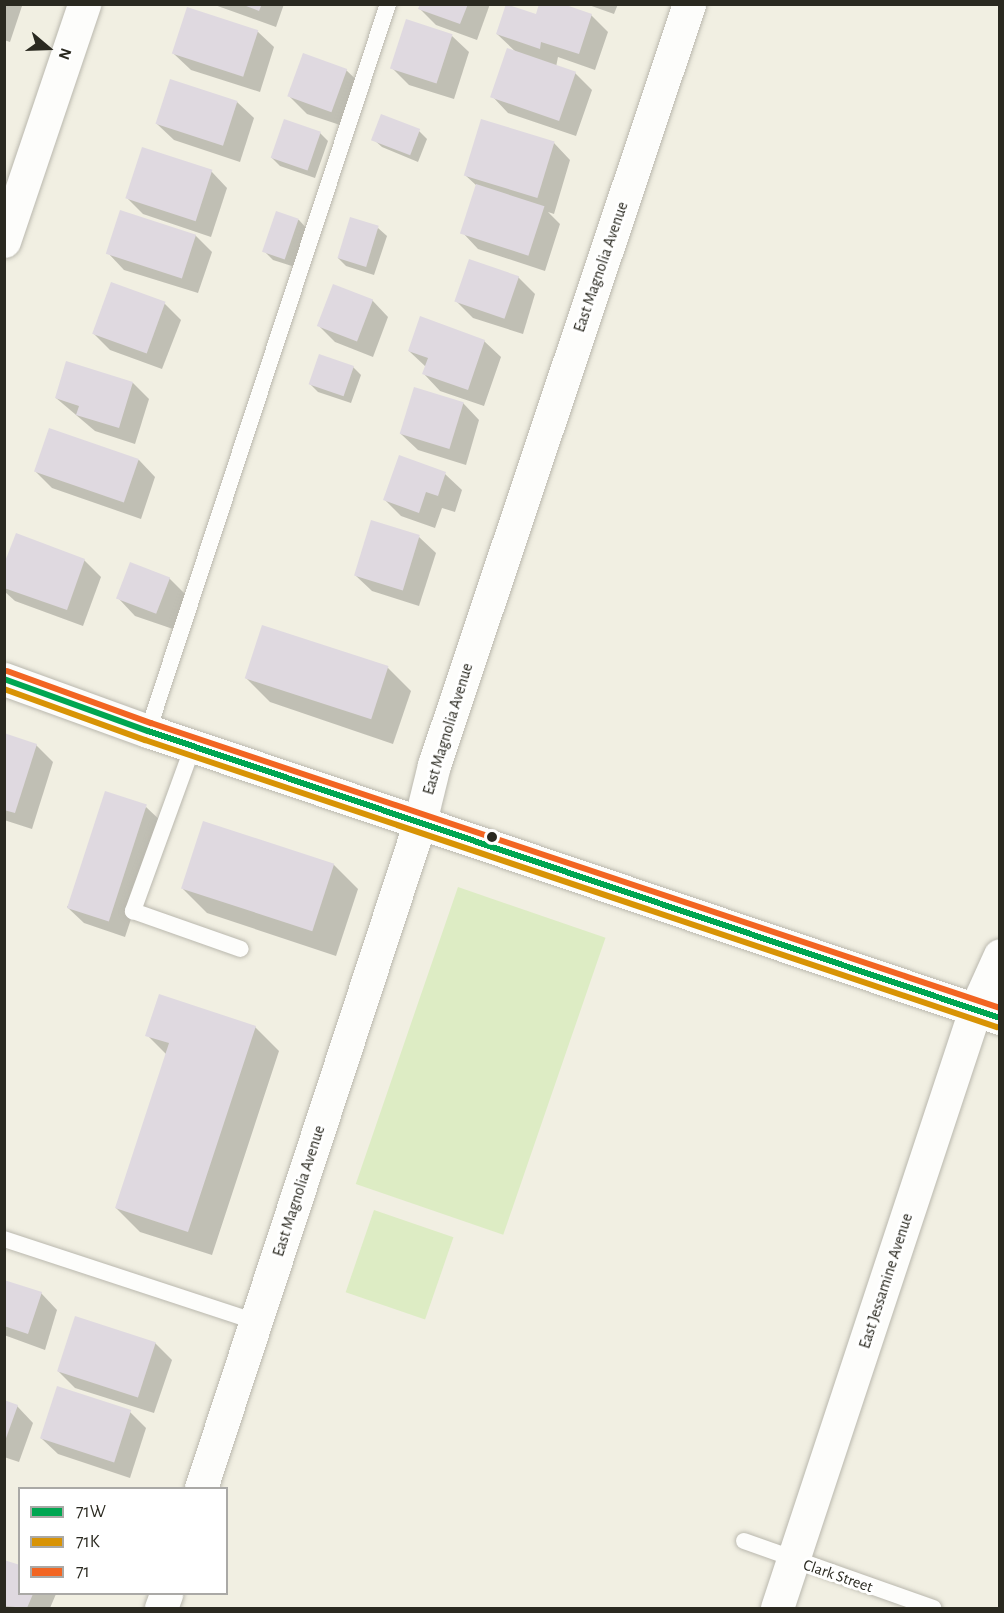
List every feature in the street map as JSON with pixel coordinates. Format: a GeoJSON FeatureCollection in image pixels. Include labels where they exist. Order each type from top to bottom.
{"type":"FeatureCollection","features":[{"type":"Feature","properties":{"kind":"street"},"geometry":{"type":"LineString","coordinates":[[4,241],[84,4]]}},
{"type":"Feature","properties":{"kind":"street","name":"East Magnolia Avenue"},"geometry":{"type":"LineString","coordinates":[[201,1487],[420,822],[434,765],[688,4]]}},
{"type":"Feature","properties":{"kind":"street"},"geometry":{"type":"LineString","coordinates":[[4,679],[148,731],[987,1014]]}},
{"type":"Feature","properties":{"kind":"street","name":"East Jessamine Avenue"},"geometry":{"type":"LineString","coordinates":[[777,1608],[987,1014],[999,955]]}},
{"type":"Feature","properties":{"kind":"lane"},"geometry":{"type":"LineString","coordinates":[[148,731],[388,4]]}},
{"type":"Feature","properties":{"kind":"lane"},"geometry":{"type":"LineString","coordinates":[[193,746],[133,911],[241,949]]}},
{"type":"Feature","properties":{"kind":"lane"},"geometry":{"type":"LineString","coordinates":[[4,1239],[256,1322]]}},
{"type":"Feature","properties":{"kind":"lane","name":"Clark Street"},"geometry":{"type":"LineString","coordinates":[[744,1541],[933,1608]]}},
{"type":"Feature","properties":{"kind":"green space"},"geometry":{"type":"Polygon","coordinates":[[[458,887],[606,938],[503,1235],[356,1184],[458,887]]]}},
{"type":"Feature","properties":{"kind":"green space"},"geometry":{"type":"Polygon","coordinates":[[[374,1210],[453,1237],[425,1320],[346,1292],[374,1210]]]}},
{"type":"Feature","properties":{"kind":"building"},"geometry":{"type":"Polygon","coordinates":[[[241,4],[262,4],[259,11],[241,4]]]}},
{"type":"Feature","properties":{"kind":"building"},"geometry":{"type":"Polygon","coordinates":[[[420,4],[468,4],[460,24],[418,9],[420,4]]]}},
{"type":"Feature","properties":{"kind":"building"},"geometry":{"type":"Polygon","coordinates":[[[506,4],[536,14],[539,4],[563,4],[592,14],[579,54],[541,42],[540,49],[496,34],[506,4]]]}},
{"type":"Feature","properties":{"kind":"building"},"geometry":{"type":"Polygon","coordinates":[[[187,7],[258,30],[243,77],[172,54],[187,7]]]}},
{"type":"Feature","properties":{"kind":"building"},"geometry":{"type":"Polygon","coordinates":[[[406,19],[453,34],[437,84],[390,68],[406,19]]]}},
{"type":"Feature","properties":{"kind":"building"},"geometry":{"type":"Polygon","coordinates":[[[507,48],[576,72],[559,121],[490,97],[507,48]]]}},
{"type":"Feature","properties":{"kind":"building"},"geometry":{"type":"Polygon","coordinates":[[[303,53],[347,69],[331,112],[287,96],[303,53]]]}},
{"type":"Feature","properties":{"kind":"building"},"geometry":{"type":"Polygon","coordinates":[[[170,79],[238,101],[223,146],[155,124],[170,79]]]}},
{"type":"Feature","properties":{"kind":"building"},"geometry":{"type":"Polygon","coordinates":[[[381,114],[420,129],[410,155],[371,140],[381,114]]]}},
{"type":"Feature","properties":{"kind":"building"},"geometry":{"type":"Polygon","coordinates":[[[284,119],[321,132],[308,170],[271,158],[284,119]]]}},
{"type":"Feature","properties":{"kind":"building"},"geometry":{"type":"Polygon","coordinates":[[[481,119],[555,142],[537,198],[464,175],[481,119]]]}},
{"type":"Feature","properties":{"kind":"building"},"geometry":{"type":"Polygon","coordinates":[[[142,147],[212,170],[196,221],[125,198],[142,147]]]}},
{"type":"Feature","properties":{"kind":"building"},"geometry":{"type":"Polygon","coordinates":[[[476,184],[544,206],[528,256],[460,233],[476,184]]]}},
{"type":"Feature","properties":{"kind":"building"},"geometry":{"type":"Polygon","coordinates":[[[120,210],[196,235],[182,278],[106,254],[120,210]]]}},
{"type":"Feature","properties":{"kind":"building"},"geometry":{"type":"Polygon","coordinates":[[[276,211],[299,219],[285,259],[262,252],[276,211]]]}},
{"type":"Feature","properties":{"kind":"building"},"geometry":{"type":"Polygon","coordinates":[[[350,217],[379,226],[366,267],[337,258],[350,217]]]}},
{"type":"Feature","properties":{"kind":"building"},"geometry":{"type":"Polygon","coordinates":[[[469,259],[519,276],[504,319],[454,302],[469,259]]]}},
{"type":"Feature","properties":{"kind":"building"},"geometry":{"type":"Polygon","coordinates":[[[111,282],[166,302],[147,354],[92,334],[111,282]]]}},
{"type":"Feature","properties":{"kind":"building"},"geometry":{"type":"Polygon","coordinates":[[[333,284],[373,299],[357,341],[317,326],[333,284]]]}},
{"type":"Feature","properties":{"kind":"building"},"geometry":{"type":"Polygon","coordinates":[[[420,316],[485,340],[468,390],[422,374],[428,358],[408,351],[420,316]]]}},
{"type":"Feature","properties":{"kind":"building"},"geometry":{"type":"Polygon","coordinates":[[[319,354],[354,366],[344,396],[309,384],[319,354]]]}},
{"type":"Feature","properties":{"kind":"building"},"geometry":{"type":"Polygon","coordinates":[[[66,361],[133,382],[119,428],[76,415],[79,406],[55,398],[66,361]]]}},
{"type":"Feature","properties":{"kind":"building"},"geometry":{"type":"Polygon","coordinates":[[[414,387],[464,402],[449,449],[400,434],[414,387]]]}},
{"type":"Feature","properties":{"kind":"building"},"geometry":{"type":"Polygon","coordinates":[[[49,428],[139,459],[124,502],[34,471],[49,428]]]}},
{"type":"Feature","properties":{"kind":"building"},"geometry":{"type":"Polygon","coordinates":[[[399,455],[446,472],[438,496],[426,492],[419,513],[383,500],[399,455]]]}},
{"type":"Feature","properties":{"kind":"building"},"geometry":{"type":"Polygon","coordinates":[[[371,520],[420,535],[403,590],[354,575],[371,520]]]}},
{"type":"Feature","properties":{"kind":"building"},"geometry":{"type":"Polygon","coordinates":[[[16,533],[85,559],[67,610],[4,588],[4,564],[16,533]]]}},
{"type":"Feature","properties":{"kind":"building"},"geometry":{"type":"Polygon","coordinates":[[[130,562],[170,577],[156,614],[116,598],[130,562]]]}},
{"type":"Feature","properties":{"kind":"building"},"geometry":{"type":"Polygon","coordinates":[[[262,625],[388,666],[371,719],[245,678],[262,625]]]}},
{"type":"Feature","properties":{"kind":"building"},"geometry":{"type":"Polygon","coordinates":[[[4,733],[37,744],[15,813],[4,810],[4,733]]]}},
{"type":"Feature","properties":{"kind":"building"},"geometry":{"type":"Polygon","coordinates":[[[105,791],[147,805],[109,922],[67,908],[105,791]]]}},
{"type":"Feature","properties":{"kind":"building"},"geometry":{"type":"Polygon","coordinates":[[[203,821],[334,864],[312,931],[181,889],[203,821]]]}},
{"type":"Feature","properties":{"kind":"building"},"geometry":{"type":"Polygon","coordinates":[[[159,994],[256,1026],[188,1232],[115,1208],[169,1043],[145,1036],[159,994]]]}},
{"type":"Feature","properties":{"kind":"building"},"geometry":{"type":"Polygon","coordinates":[[[4,1280],[42,1292],[28,1334],[4,1326],[4,1280]]]}},
{"type":"Feature","properties":{"kind":"building"},"geometry":{"type":"Polygon","coordinates":[[[75,1316],[156,1342],[138,1397],[57,1371],[75,1316]]]}},
{"type":"Feature","properties":{"kind":"building"},"geometry":{"type":"Polygon","coordinates":[[[57,1386],[131,1410],[114,1462],[40,1438],[57,1386]]]}},
{"type":"Feature","properties":{"kind":"building"},"geometry":{"type":"Polygon","coordinates":[[[4,1400],[18,1405],[5,1441],[4,1441],[4,1400]]]}},
{"type":"Feature","properties":{"kind":"building"},"geometry":{"type":"Polygon","coordinates":[[[4,1560],[18,1564],[18,1595],[33,1595],[27,1608],[4,1606],[4,1560]]]}},
{"type":"Feature","properties":{"kind":"transit line","name":"71"},"geometry":{"type":"LineString","coordinates":[[7,671],[151,723],[1000,1008]]}},
{"type":"Feature","properties":{"kind":"transit line","name":"71W"},"geometry":{"type":"LineString","coordinates":[[4,679],[148,731],[1000,1018]]}},
{"type":"Feature","properties":{"kind":"transit line","name":"71K"},"geometry":{"type":"LineString","coordinates":[[4,689],[145,740],[997,1027]]}}]}
